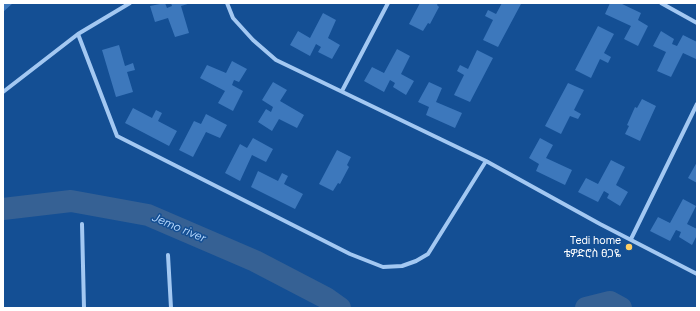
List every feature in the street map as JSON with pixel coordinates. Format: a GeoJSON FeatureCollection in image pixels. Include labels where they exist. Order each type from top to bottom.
{"type":"FeatureCollection","features":[{"type":"Feature","properties":{"kind":"street"},"geometry":{"type":"LineString","coordinates":[[3,92],[78,34],[130,3]]}},
{"type":"Feature","properties":{"kind":"street"},"geometry":{"type":"LineString","coordinates":[[227,3],[233,18],[253,40],[276,60],[486,161],[600,224],[697,274]]}},
{"type":"Feature","properties":{"kind":"street"},"geometry":{"type":"LineString","coordinates":[[342,91],[388,3]]}},
{"type":"Feature","properties":{"kind":"street"},"geometry":{"type":"LineString","coordinates":[[661,3],[697,23]]}},
{"type":"Feature","properties":{"kind":"street"},"geometry":{"type":"LineString","coordinates":[[78,34],[114,132],[117,136],[350,254],[383,267],[402,266],[416,261],[428,254],[486,161]]}},
{"type":"Feature","properties":{"kind":"street"},"geometry":{"type":"LineString","coordinates":[[631,239],[697,104]]}},
{"type":"Feature","properties":{"kind":"street"},"geometry":{"type":"LineString","coordinates":[[82,224],[84,308]]}},
{"type":"Feature","properties":{"kind":"street"},"geometry":{"type":"LineString","coordinates":[[168,255],[171,308]]}},
{"type":"Feature","properties":{"kind":"building"},"geometry":{"type":"Polygon","coordinates":[[[3,3],[13,3],[3,12],[3,3]]]}},
{"type":"Feature","properties":{"kind":"building"},"geometry":{"type":"Polygon","coordinates":[[[165,3],[167,8],[172,6],[171,3],[191,3],[181,6],[189,33],[175,37],[168,18],[155,22],[150,6],[165,3]]]}},
{"type":"Feature","properties":{"kind":"building"},"geometry":{"type":"Polygon","coordinates":[[[420,3],[438,3],[437,5],[439,7],[430,24],[428,23],[423,31],[409,24],[420,3]]]}},
{"type":"Feature","properties":{"kind":"building"},"geometry":{"type":"Polygon","coordinates":[[[502,3],[521,4],[498,47],[483,40],[493,20],[485,16],[488,10],[496,14],[502,3]]]}},
{"type":"Feature","properties":{"kind":"building"},"geometry":{"type":"Polygon","coordinates":[[[610,3],[620,3],[641,13],[638,20],[648,26],[638,46],[624,39],[631,26],[605,14],[610,3]]]}},
{"type":"Feature","properties":{"kind":"building"},"geometry":{"type":"Polygon","coordinates":[[[323,13],[336,20],[328,38],[340,45],[332,59],[318,52],[321,47],[316,44],[310,56],[290,45],[298,31],[310,38],[323,13]]]}},
{"type":"Feature","properties":{"kind":"building"},"geometry":{"type":"Polygon","coordinates":[[[598,26],[614,34],[604,53],[611,57],[608,63],[600,59],[591,78],[575,70],[598,26]]]}},
{"type":"Feature","properties":{"kind":"building"},"geometry":{"type":"Polygon","coordinates":[[[661,31],[674,39],[672,44],[677,46],[683,35],[697,42],[696,59],[683,53],[671,77],[657,71],[666,52],[653,46],[661,31]]]}},
{"type":"Feature","properties":{"kind":"building"},"geometry":{"type":"Polygon","coordinates":[[[119,45],[125,66],[133,63],[135,70],[127,72],[133,92],[116,97],[102,50],[119,45]]]}},
{"type":"Feature","properties":{"kind":"building"},"geometry":{"type":"Polygon","coordinates":[[[397,49],[410,56],[401,74],[414,81],[406,95],[393,87],[395,83],[390,80],[384,92],[364,81],[372,67],[384,73],[397,49]]]}},
{"type":"Feature","properties":{"kind":"building"},"geometry":{"type":"Polygon","coordinates":[[[477,50],[493,58],[470,102],[454,95],[464,75],[457,71],[460,65],[468,69],[477,50]]]}},
{"type":"Feature","properties":{"kind":"building"},"geometry":{"type":"Polygon","coordinates":[[[232,61],[247,69],[239,82],[234,80],[232,85],[243,91],[233,111],[218,103],[225,91],[200,78],[207,65],[226,73],[232,61]]]}},
{"type":"Feature","properties":{"kind":"building"},"geometry":{"type":"Polygon","coordinates":[[[273,82],[287,90],[280,101],[304,115],[297,128],[279,119],[272,131],[258,122],[266,109],[271,112],[273,107],[262,100],[273,82]]]}},
{"type":"Feature","properties":{"kind":"building"},"geometry":{"type":"Polygon","coordinates":[[[429,82],[442,88],[436,102],[462,113],[455,128],[426,115],[429,107],[418,102],[429,82]]]}},
{"type":"Feature","properties":{"kind":"building"},"geometry":{"type":"Polygon","coordinates":[[[568,83],[584,90],[574,110],[581,114],[578,119],[570,116],[561,134],[545,126],[568,83]]]}},
{"type":"Feature","properties":{"kind":"building"},"geometry":{"type":"Polygon","coordinates":[[[642,99],[656,106],[640,141],[625,134],[629,126],[627,125],[635,107],[637,108],[642,99]]]}},
{"type":"Feature","properties":{"kind":"building"},"geometry":{"type":"Polygon","coordinates":[[[133,108],[152,118],[156,110],[162,113],[158,121],[177,131],[169,146],[125,123],[133,108]]]}},
{"type":"Feature","properties":{"kind":"building"},"geometry":{"type":"Polygon","coordinates":[[[206,114],[227,125],[220,138],[206,132],[193,157],[179,150],[194,121],[201,124],[206,114]]]}},
{"type":"Feature","properties":{"kind":"building"},"geometry":{"type":"Polygon","coordinates":[[[253,138],[273,149],[266,162],[252,155],[240,181],[225,173],[240,144],[247,148],[253,138]]]}},
{"type":"Feature","properties":{"kind":"building"},"geometry":{"type":"Polygon","coordinates":[[[540,138],[553,145],[546,158],[572,170],[565,185],[536,171],[539,164],[529,158],[540,138]]]}},
{"type":"Feature","properties":{"kind":"building"},"geometry":{"type":"Polygon","coordinates":[[[337,150],[351,157],[347,165],[349,167],[340,184],[338,183],[333,191],[319,184],[337,150]]]}},
{"type":"Feature","properties":{"kind":"building"},"geometry":{"type":"Polygon","coordinates":[[[611,160],[625,167],[616,185],[628,192],[620,206],[607,198],[609,194],[604,191],[598,202],[578,192],[586,178],[598,184],[611,160]]]}},
{"type":"Feature","properties":{"kind":"building"},"geometry":{"type":"Polygon","coordinates":[[[697,162],[697,183],[688,178],[697,162]]]}},
{"type":"Feature","properties":{"kind":"building"},"geometry":{"type":"Polygon","coordinates":[[[258,171],[278,181],[282,173],[288,176],[284,184],[303,194],[295,209],[251,187],[258,171]]]}},
{"type":"Feature","properties":{"kind":"building"},"geometry":{"type":"Polygon","coordinates":[[[683,199],[696,206],[687,224],[697,229],[697,235],[692,245],[679,237],[681,232],[676,230],[670,241],[650,231],[658,217],[670,223],[683,199]]]}},
{"type":"Feature","properties":{"kind":"waterway","name":"Jemo river"},"geometry":{"type":"LineString","coordinates":[[3,209],[71,201],[148,215],[255,261],[326,298],[340,308]]}},
{"type":"Feature","properties":{"kind":"waterway","name":"Jemo river"},"geometry":{"type":"LineString","coordinates":[[586,308],[610,302],[621,308]]}},
{"type":"Feature","properties":{"kind":"place","name":"Tedi home ቴዎድሮስ ፀጋዬ"},"geometry":{"type":"Point","coordinates":[629,247]}}]}
